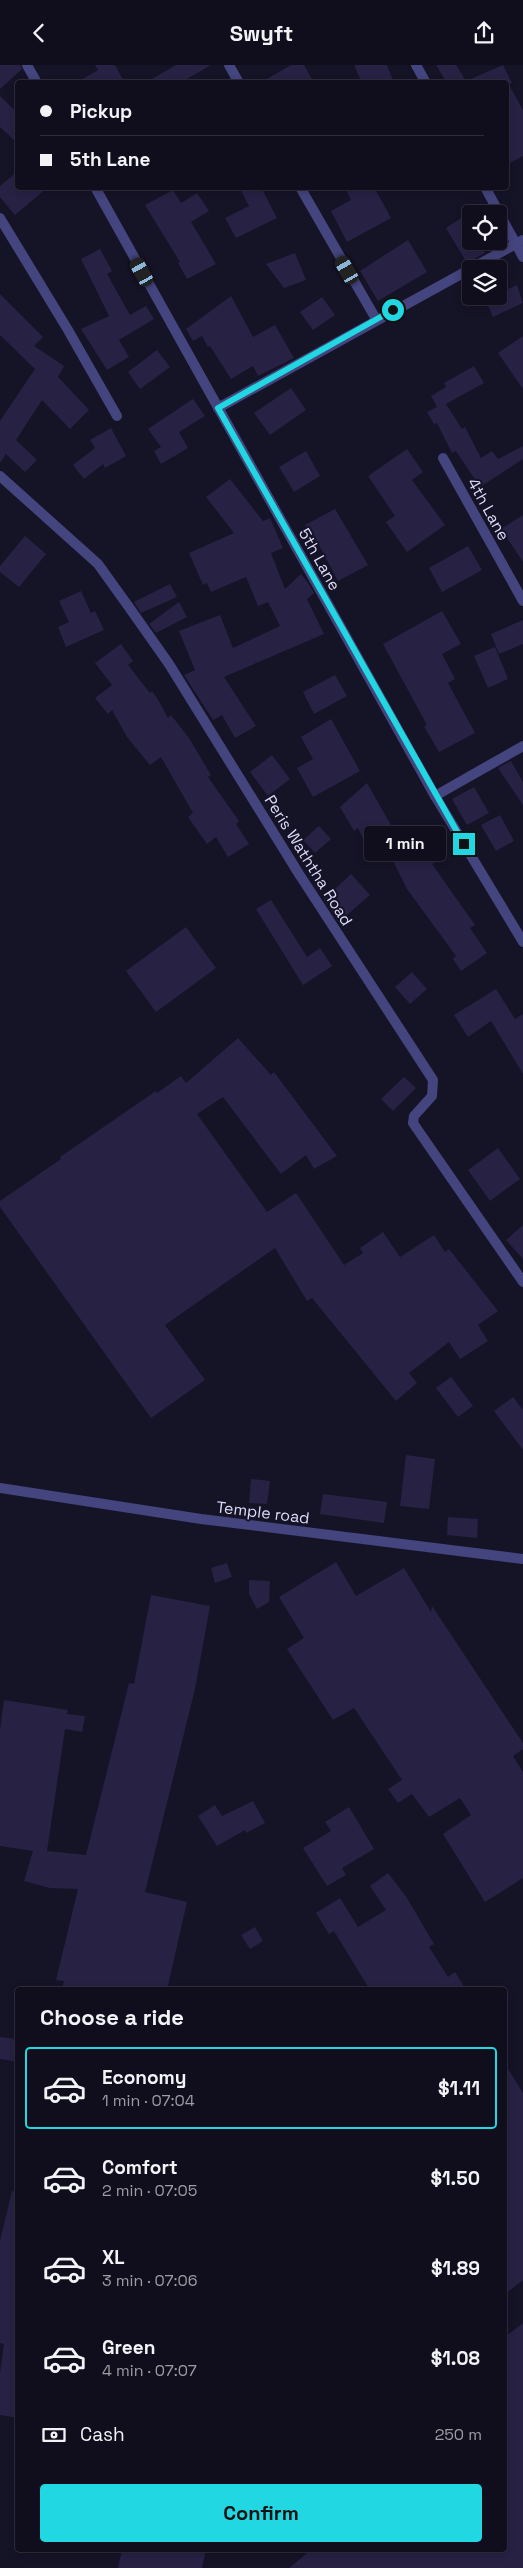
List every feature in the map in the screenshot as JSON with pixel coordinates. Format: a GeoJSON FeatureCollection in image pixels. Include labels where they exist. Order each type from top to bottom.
{"type":"FeatureCollection","features":[{"type":"Feature","properties":{"kind":"street"},"geometry":{"type":"LineString","coordinates":[[27,65],[35,80]]}},
{"type":"Feature","properties":{"kind":"street"},"geometry":{"type":"LineString","coordinates":[[229,65],[237,80]]}},
{"type":"Feature","properties":{"kind":"street"},"geometry":{"type":"LineString","coordinates":[[416,65],[424,80]]}},
{"type":"Feature","properties":{"kind":"street","name":"5th Lane"},"geometry":{"type":"LineString","coordinates":[[97,190],[435,796],[523,941]]}},
{"type":"Feature","properties":{"kind":"street"},"geometry":{"type":"LineString","coordinates":[[302,190],[376,319]]}},
{"type":"Feature","properties":{"kind":"street"},"geometry":{"type":"LineString","coordinates":[[486,190],[520,242],[523,257]]}},
{"type":"Feature","properties":{"kind":"street"},"geometry":{"type":"LineString","coordinates":[[0,219],[68,330],[116,416]]}},
{"type":"Feature","properties":{"kind":"street"},"geometry":{"type":"LineString","coordinates":[[218,408],[376,319],[520,242]]}},
{"type":"Feature","properties":{"kind":"street","name":"4th Lane"},"geometry":{"type":"LineString","coordinates":[[443,459],[523,601]]}},
{"type":"Feature","properties":{"kind":"street","name":"Peris Waththa Road"},"geometry":{"type":"LineString","coordinates":[[0,476],[98,564],[169,664],[299,874],[433,1080],[432,1096],[414,1116],[413,1123],[523,1282]]}},
{"type":"Feature","properties":{"kind":"street"},"geometry":{"type":"LineString","coordinates":[[435,796],[523,745]]}},
{"type":"Feature","properties":{"kind":"street","name":"Temple road"},"geometry":{"type":"LineString","coordinates":[[0,1488],[201,1519],[523,1559]]}},
{"type":"Feature","properties":{"kind":"building"},"geometry":{"type":"Polygon","coordinates":[[[0,65],[20,65],[22,69],[0,89],[0,65]]]}},
{"type":"Feature","properties":{"kind":"building"},"geometry":{"type":"Polygon","coordinates":[[[95,65],[115,65],[123,80],[81,80],[98,70],[95,65]]]}},
{"type":"Feature","properties":{"kind":"building"},"geometry":{"type":"Polygon","coordinates":[[[176,65],[211,65],[185,80],[150,80],[176,65]]]}},
{"type":"Feature","properties":{"kind":"building"},"geometry":{"type":"Polygon","coordinates":[[[291,65],[304,65],[312,80],[265,80],[291,65]]]}},
{"type":"Feature","properties":{"kind":"building"},"geometry":{"type":"Polygon","coordinates":[[[354,65],[387,65],[393,80],[361,80],[354,65]]]}},
{"type":"Feature","properties":{"kind":"building"},"geometry":{"type":"Polygon","coordinates":[[[436,65],[456,65],[465,80],[445,80],[436,65]]]}},
{"type":"Feature","properties":{"kind":"building"},"geometry":{"type":"Polygon","coordinates":[[[503,65],[512,83],[509,83],[509,80],[468,80],[503,65]]]}},
{"type":"Feature","properties":{"kind":"building"},"geometry":{"type":"Polygon","coordinates":[[[509,85],[523,110],[523,156],[509,163],[509,85]]]}},
{"type":"Feature","properties":{"kind":"building"},"geometry":{"type":"Polygon","coordinates":[[[0,96],[15,110],[15,141],[0,127],[0,96]]]}},
{"type":"Feature","properties":{"kind":"building"},"geometry":{"type":"Polygon","coordinates":[[[15,174],[15,190],[44,190],[15,215],[0,197],[0,186],[15,174]]]}},
{"type":"Feature","properties":{"kind":"building"},"geometry":{"type":"Polygon","coordinates":[[[173,190],[181,203],[197,193],[209,211],[191,222],[216,264],[187,279],[178,263],[180,262],[145,205],[173,190]]]}},
{"type":"Feature","properties":{"kind":"building"},"geometry":{"type":"Polygon","coordinates":[[[241,190],[263,190],[277,218],[236,238],[225,218],[249,206],[241,190]]]}},
{"type":"Feature","properties":{"kind":"building"},"geometry":{"type":"Polygon","coordinates":[[[346,190],[376,190],[391,218],[347,242],[331,211],[351,200],[346,190]]]}},
{"type":"Feature","properties":{"kind":"building"},"geometry":{"type":"Polygon","coordinates":[[[462,218],[462,250],[483,250],[485,253],[472,260],[465,260],[446,228],[462,218]]]}},
{"type":"Feature","properties":{"kind":"building"},"geometry":{"type":"Polygon","coordinates":[[[408,240],[427,272],[378,301],[360,271],[408,240]]]}},
{"type":"Feature","properties":{"kind":"building"},"geometry":{"type":"Polygon","coordinates":[[[100,249],[112,271],[107,274],[130,315],[146,306],[154,319],[119,340],[129,357],[107,370],[81,329],[109,316],[81,259],[100,249]]]}},
{"type":"Feature","properties":{"kind":"building"},"geometry":{"type":"Polygon","coordinates":[[[295,253],[306,280],[284,288],[266,264],[295,253]]]}},
{"type":"Feature","properties":{"kind":"building"},"geometry":{"type":"Polygon","coordinates":[[[517,285],[523,303],[493,317],[488,305],[507,305],[507,289],[517,285]]]}},
{"type":"Feature","properties":{"kind":"building"},"geometry":{"type":"Polygon","coordinates":[[[0,294],[43,337],[34,346],[64,366],[58,377],[89,410],[70,429],[42,400],[16,440],[37,460],[25,472],[6,454],[0,463],[0,421],[35,369],[0,335],[0,294]]]}},
{"type":"Feature","properties":{"kind":"building"},"geometry":{"type":"Polygon","coordinates":[[[231,296],[253,337],[275,325],[294,358],[258,376],[253,366],[231,379],[202,336],[193,341],[186,329],[231,296]]]}},
{"type":"Feature","properties":{"kind":"building"},"geometry":{"type":"Polygon","coordinates":[[[322,297],[335,315],[313,330],[300,312],[322,297]]]}},
{"type":"Feature","properties":{"kind":"building"},"geometry":{"type":"Polygon","coordinates":[[[523,336],[523,389],[498,353],[523,336]]]}},
{"type":"Feature","properties":{"kind":"building"},"geometry":{"type":"Polygon","coordinates":[[[157,350],[170,367],[140,389],[128,372],[157,350]]]}},
{"type":"Feature","properties":{"kind":"building"},"geometry":{"type":"Polygon","coordinates":[[[474,366],[484,383],[446,404],[462,429],[465,427],[481,458],[492,451],[498,459],[523,446],[523,459],[480,487],[456,451],[452,453],[437,423],[434,424],[427,412],[437,407],[431,396],[446,387],[444,383],[474,366]]]}},
{"type":"Feature","properties":{"kind":"building"},"geometry":{"type":"Polygon","coordinates":[[[291,388],[306,410],[270,435],[254,413],[291,388]]]}},
{"type":"Feature","properties":{"kind":"building"},"geometry":{"type":"Polygon","coordinates":[[[193,399],[205,416],[179,432],[188,448],[161,464],[154,451],[161,447],[148,429],[193,399]]]}},
{"type":"Feature","properties":{"kind":"building"},"geometry":{"type":"Polygon","coordinates":[[[111,428],[126,456],[105,468],[103,464],[84,479],[73,465],[95,448],[90,440],[111,428]]]}},
{"type":"Feature","properties":{"kind":"building"},"geometry":{"type":"Polygon","coordinates":[[[407,449],[423,472],[412,480],[445,525],[407,552],[386,522],[395,516],[368,476],[407,449]]]}},
{"type":"Feature","properties":{"kind":"building"},"geometry":{"type":"Polygon","coordinates":[[[306,451],[320,476],[294,492],[279,467],[306,451]]]}},
{"type":"Feature","properties":{"kind":"building"},"geometry":{"type":"Polygon","coordinates":[[[230,479],[263,521],[270,518],[283,548],[271,553],[285,589],[301,574],[314,593],[307,599],[324,634],[224,677],[256,726],[235,738],[222,715],[213,720],[184,675],[195,670],[179,631],[220,615],[233,648],[280,626],[268,602],[258,606],[246,577],[211,592],[207,583],[203,585],[189,553],[234,533],[206,497],[230,479]]]}},
{"type":"Feature","properties":{"kind":"building"},"geometry":{"type":"Polygon","coordinates":[[[335,509],[368,565],[338,581],[319,545],[316,547],[305,525],[335,509]]]}},
{"type":"Feature","properties":{"kind":"building"},"geometry":{"type":"Polygon","coordinates":[[[523,515],[523,562],[501,529],[523,515]]]}},
{"type":"Feature","properties":{"kind":"building"},"geometry":{"type":"Polygon","coordinates":[[[25,536],[46,554],[19,587],[0,572],[0,566],[25,536]]]}},
{"type":"Feature","properties":{"kind":"building"},"geometry":{"type":"Polygon","coordinates":[[[468,546],[482,570],[442,592],[429,568],[468,546]]]}},
{"type":"Feature","properties":{"kind":"building"},"geometry":{"type":"Polygon","coordinates":[[[170,584],[177,597],[141,613],[134,602],[170,584]]]}},
{"type":"Feature","properties":{"kind":"building"},"geometry":{"type":"Polygon","coordinates":[[[81,591],[91,613],[95,611],[104,630],[66,647],[58,627],[69,622],[59,601],[81,591]]]}},
{"type":"Feature","properties":{"kind":"building"},"geometry":{"type":"Polygon","coordinates":[[[179,602],[187,617],[156,633],[149,624],[179,602]]]}},
{"type":"Feature","properties":{"kind":"building"},"geometry":{"type":"Polygon","coordinates":[[[442,611],[461,644],[442,654],[455,679],[448,683],[475,733],[439,752],[424,726],[427,725],[383,644],[442,611]]]}},
{"type":"Feature","properties":{"kind":"building"},"geometry":{"type":"Polygon","coordinates":[[[523,620],[523,644],[499,654],[491,634],[523,620]]]}},
{"type":"Feature","properties":{"kind":"building"},"geometry":{"type":"Polygon","coordinates":[[[121,644],[133,661],[128,665],[150,693],[152,691],[168,718],[171,715],[189,738],[211,775],[208,777],[239,821],[236,824],[249,844],[228,857],[216,837],[207,844],[188,817],[193,813],[161,757],[150,765],[127,737],[112,710],[108,714],[95,698],[112,685],[95,663],[121,644]]]}},
{"type":"Feature","properties":{"kind":"building"},"geometry":{"type":"Polygon","coordinates":[[[495,647],[508,679],[488,688],[474,656],[495,647]]]}},
{"type":"Feature","properties":{"kind":"building"},"geometry":{"type":"Polygon","coordinates":[[[335,675],[347,696],[314,714],[303,692],[335,675]]]}},
{"type":"Feature","properties":{"kind":"building"},"geometry":{"type":"Polygon","coordinates":[[[331,719],[360,771],[313,797],[297,768],[313,759],[301,737],[331,719]]]}},
{"type":"Feature","properties":{"kind":"building"},"geometry":{"type":"Polygon","coordinates":[[[272,755],[290,779],[268,796],[250,772],[272,755]]]}},
{"type":"Feature","properties":{"kind":"building"},"geometry":{"type":"Polygon","coordinates":[[[511,761],[523,782],[523,805],[498,768],[511,761]]]}},
{"type":"Feature","properties":{"kind":"building"},"geometry":{"type":"Polygon","coordinates":[[[367,783],[396,834],[401,832],[409,847],[429,836],[441,859],[432,864],[475,925],[470,928],[487,953],[461,971],[453,959],[456,956],[407,889],[389,853],[374,861],[358,828],[354,831],[340,807],[367,783]]]}},
{"type":"Feature","properties":{"kind":"building"},"geometry":{"type":"Polygon","coordinates":[[[474,787],[489,813],[467,825],[452,799],[474,787]]]}},
{"type":"Feature","properties":{"kind":"building"},"geometry":{"type":"Polygon","coordinates":[[[500,815],[514,841],[496,851],[481,825],[500,815]]]}},
{"type":"Feature","properties":{"kind":"building"},"geometry":{"type":"Polygon","coordinates":[[[319,826],[331,839],[315,853],[303,840],[319,826]]]}},
{"type":"Feature","properties":{"kind":"building"},"geometry":{"type":"Polygon","coordinates":[[[351,874],[370,895],[339,922],[324,899],[351,874]]]}},
{"type":"Feature","properties":{"kind":"building"},"geometry":{"type":"Polygon","coordinates":[[[271,900],[307,957],[320,948],[332,966],[303,985],[256,909],[271,900]]]}},
{"type":"Feature","properties":{"kind":"building"},"geometry":{"type":"Polygon","coordinates":[[[186,927],[216,968],[156,1012],[126,971],[186,927]]]}},
{"type":"Feature","properties":{"kind":"building"},"geometry":{"type":"Polygon","coordinates":[[[412,972],[427,989],[410,1004],[395,987],[412,972]]]}},
{"type":"Feature","properties":{"kind":"building"},"geometry":{"type":"Polygon","coordinates":[[[496,989],[515,1019],[523,1014],[523,1074],[491,1021],[468,1037],[454,1015],[496,989]]]}},
{"type":"Feature","properties":{"kind":"building"},"geometry":{"type":"Polygon","coordinates":[[[238,1038],[271,1075],[274,1072],[337,1156],[314,1169],[306,1155],[281,1174],[223,1097],[197,1114],[267,1212],[296,1193],[344,1265],[363,1253],[360,1248],[383,1232],[400,1257],[434,1235],[445,1252],[449,1249],[498,1311],[478,1325],[488,1341],[460,1359],[449,1342],[409,1373],[417,1383],[396,1401],[312,1298],[307,1301],[275,1248],[165,1325],[205,1380],[151,1418],[0,1207],[0,1201],[156,1091],[157,1093],[181,1076],[186,1083],[238,1038]]]}},
{"type":"Feature","properties":{"kind":"building"},"geometry":{"type":"Polygon","coordinates":[[[404,1077],[416,1088],[393,1111],[381,1099],[404,1077]]]}},
{"type":"Feature","properties":{"kind":"building"},"geometry":{"type":"Polygon","coordinates":[[[498,1148],[520,1179],[490,1201],[468,1170],[498,1148]]]}},
{"type":"Feature","properties":{"kind":"building"},"geometry":{"type":"Polygon","coordinates":[[[523,1225],[523,1259],[506,1240],[523,1225]]]}},
{"type":"Feature","properties":{"kind":"building"},"geometry":{"type":"Polygon","coordinates":[[[451,1377],[473,1406],[458,1417],[436,1388],[451,1377]]]}},
{"type":"Feature","properties":{"kind":"building"},"geometry":{"type":"Polygon","coordinates":[[[513,1397],[523,1410],[523,1450],[494,1411],[513,1397]]]}},
{"type":"Feature","properties":{"kind":"building"},"geometry":{"type":"Polygon","coordinates":[[[406,1455],[435,1459],[429,1509],[400,1506],[406,1455]]]}},
{"type":"Feature","properties":{"kind":"building"},"geometry":{"type":"Polygon","coordinates":[[[251,1479],[270,1481],[267,1504],[249,1503],[251,1479]]]}},
{"type":"Feature","properties":{"kind":"building"},"geometry":{"type":"Polygon","coordinates":[[[323,1494],[387,1502],[384,1523],[320,1514],[323,1494]]]}},
{"type":"Feature","properties":{"kind":"building"},"geometry":{"type":"Polygon","coordinates":[[[448,1517],[478,1519],[477,1538],[447,1535],[448,1517]]]}},
{"type":"Feature","properties":{"kind":"building"},"geometry":{"type":"Polygon","coordinates":[[[336,1562],[356,1596],[404,1568],[431,1612],[432,1606],[523,1743],[523,1749],[513,1756],[523,1772],[523,1878],[485,1902],[443,1834],[471,1815],[460,1798],[429,1817],[412,1794],[398,1803],[388,1789],[402,1780],[354,1708],[333,1720],[287,1649],[304,1638],[279,1597],[336,1562]]]}},
{"type":"Feature","properties":{"kind":"building"},"geometry":{"type":"Polygon","coordinates":[[[227,1563],[232,1577],[215,1583],[211,1568],[227,1563]]]}},
{"type":"Feature","properties":{"kind":"building"},"geometry":{"type":"Polygon","coordinates":[[[249,1580],[270,1581],[269,1602],[257,1609],[249,1594],[249,1580]]]}},
{"type":"Feature","properties":{"kind":"building"},"geometry":{"type":"Polygon","coordinates":[[[151,1595],[210,1606],[195,1689],[145,1892],[187,1902],[168,1987],[63,1987],[64,1981],[56,1980],[78,1889],[50,1888],[24,1881],[33,1851],[0,1846],[0,1730],[4,1700],[68,1710],[67,1714],[85,1716],[82,1732],[65,1729],[47,1851],[86,1855],[129,1683],[134,1684],[151,1595]]]}},
{"type":"Feature","properties":{"kind":"building"},"geometry":{"type":"Polygon","coordinates":[[[253,1801],[265,1823],[246,1833],[245,1830],[217,1846],[198,1816],[215,1805],[222,1816],[253,1801]]]}},
{"type":"Feature","properties":{"kind":"building"},"geometry":{"type":"Polygon","coordinates":[[[349,1807],[374,1849],[342,1868],[346,1875],[327,1886],[303,1848],[331,1831],[325,1822],[349,1807]]]}},
{"type":"Feature","properties":{"kind":"building"},"geometry":{"type":"Polygon","coordinates":[[[388,1873],[407,1898],[434,1944],[429,1947],[448,1977],[455,1972],[464,1987],[368,1987],[334,1931],[329,1934],[316,1913],[340,1898],[358,1927],[386,1910],[370,1886],[388,1873]]]}},
{"type":"Feature","properties":{"kind":"building"},"geometry":{"type":"Polygon","coordinates":[[[255,1927],[263,1941],[250,1949],[241,1935],[255,1927]]]}},
{"type":"Feature","properties":{"kind":"building"},"geometry":{"type":"Polygon","coordinates":[[[0,2037],[15,2039],[15,2062],[0,2059],[0,2037]]]}},
{"type":"Feature","properties":{"kind":"building"},"geometry":{"type":"Polygon","coordinates":[[[507,2067],[523,2093],[523,2280],[507,2292],[507,2067]]]}},
{"type":"Feature","properties":{"kind":"building"},"geometry":{"type":"Polygon","coordinates":[[[12,2191],[15,2192],[15,2418],[0,2415],[0,2373],[4,2344],[0,2343],[0,2241],[12,2191]]]}},
{"type":"Feature","properties":{"kind":"building"},"geometry":{"type":"Polygon","coordinates":[[[523,2323],[523,2568],[289,2568],[309,2552],[507,2552],[507,2335],[523,2323]]]}},
{"type":"Feature","properties":{"kind":"building"},"geometry":{"type":"Polygon","coordinates":[[[122,2552],[206,2552],[202,2568],[118,2568],[122,2552]]]}},
{"type":"Feature","properties":{"kind":"route"},"geometry":{"type":"LineString","coordinates":[[393,310],[218,408],[435,796],[464,844]]}}]}
